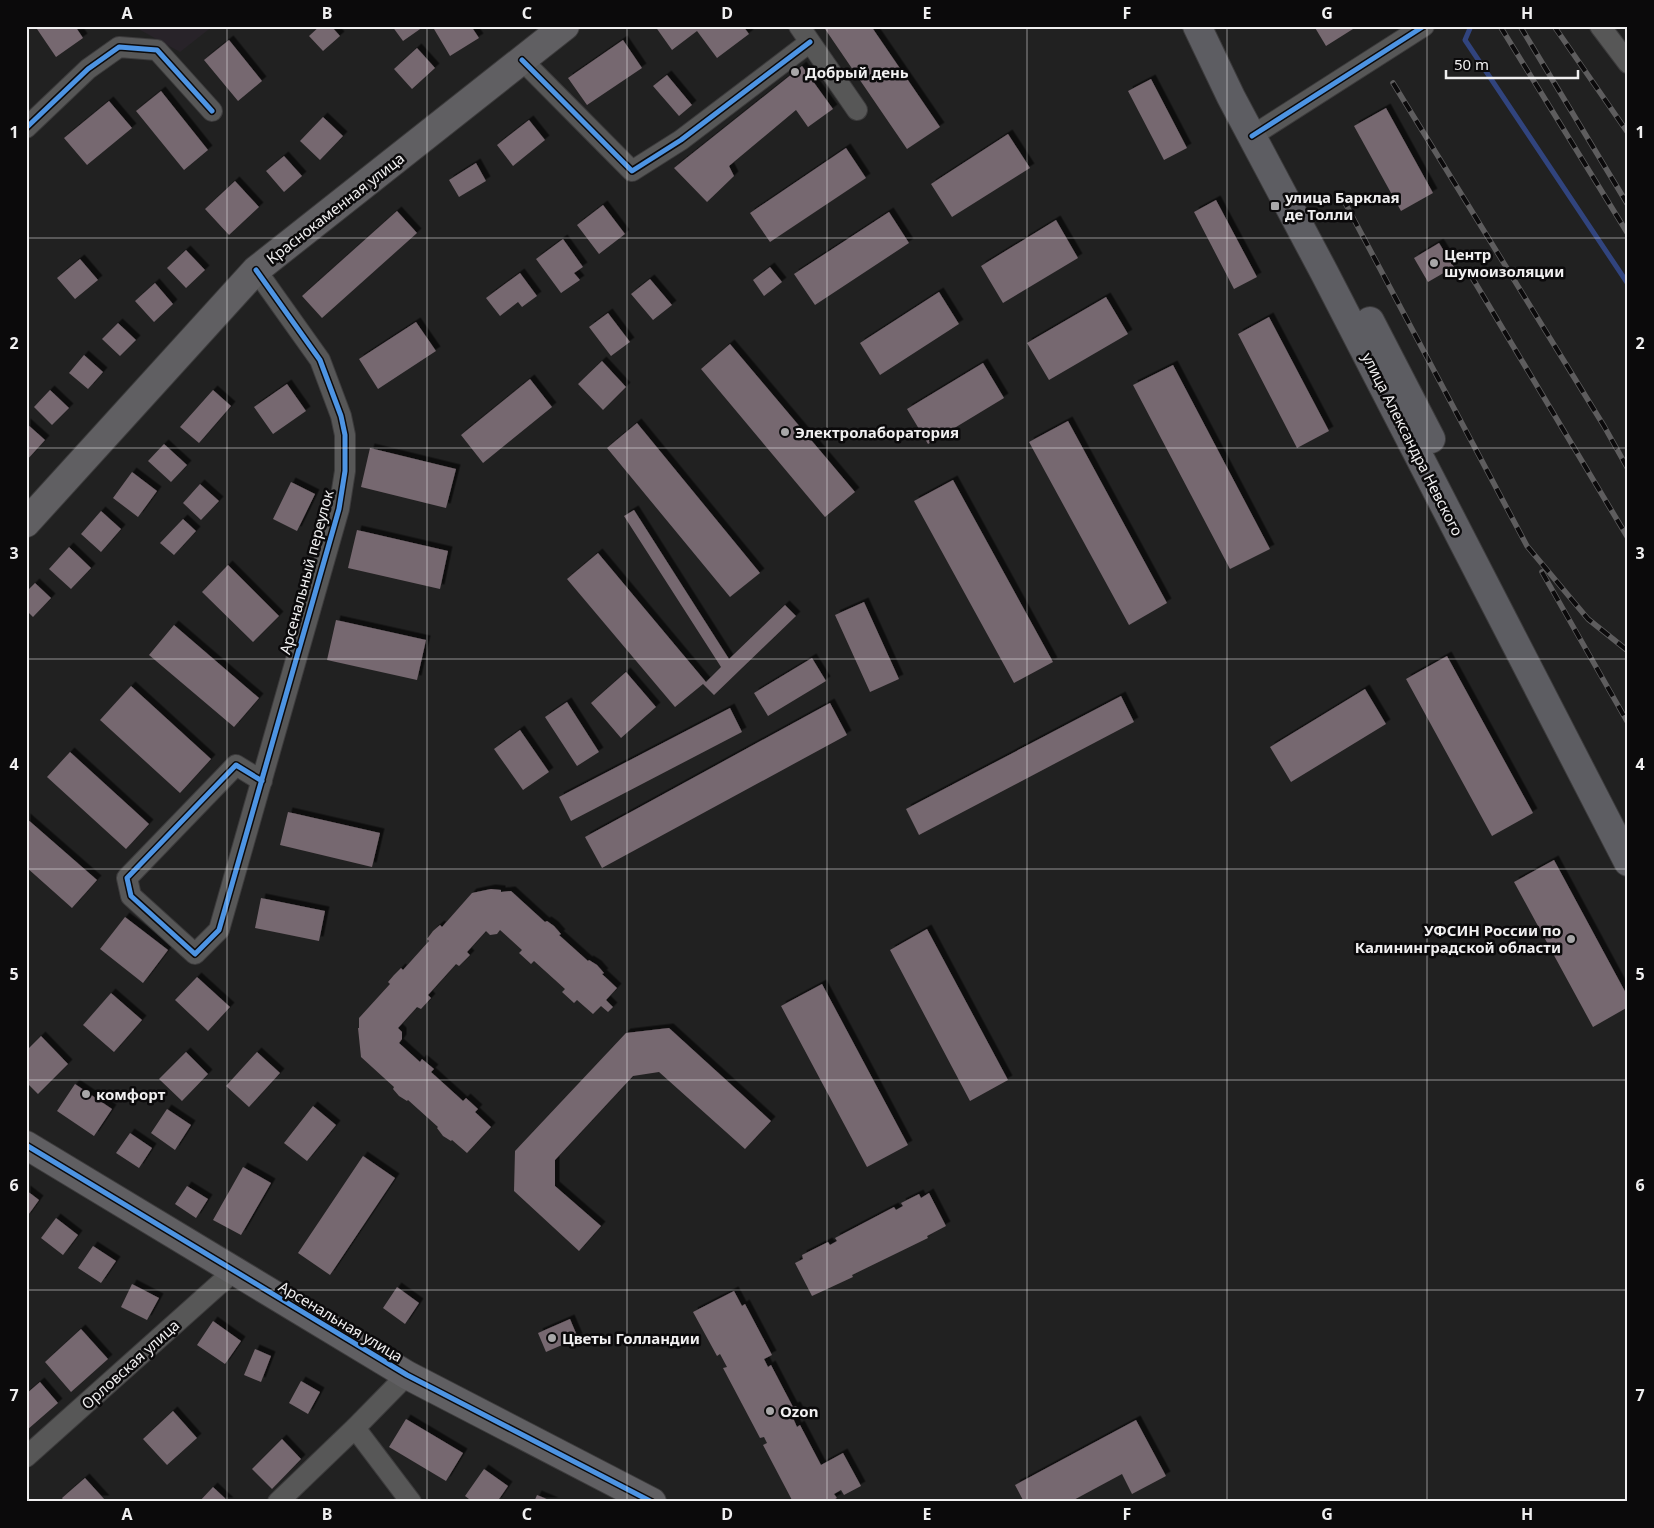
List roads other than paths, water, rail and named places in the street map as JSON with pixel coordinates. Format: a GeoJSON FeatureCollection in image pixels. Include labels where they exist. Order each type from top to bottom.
{"type":"FeatureCollection","features":[{"type":"Feature","properties":{"kind":"main road","name":"улица Александра Невского"},"geometry":{"type":"LineString","coordinates":[[1196,26],[1259,132],[1329,280],[1628,862]]}},
{"type":"Feature","properties":{"kind":"main road"},"geometry":{"type":"LineString","coordinates":[[1214,26],[1259,132],[1403,382],[1482,546],[1628,824]]}},
{"type":"Feature","properties":{"kind":"street","name":"Краснокаменная улица"},"geometry":{"type":"LineString","coordinates":[[26,523],[256,270],[565,26]]}},
{"type":"Feature","properties":{"kind":"street"},"geometry":{"type":"LineString","coordinates":[[1259,132],[1424,26]]}},
{"type":"Feature","properties":{"kind":"street"},"geometry":{"type":"LineString","coordinates":[[1600,26],[1628,63]]}},
{"type":"Feature","properties":{"kind":"street"},"geometry":{"type":"LineString","coordinates":[[522,60],[632,171],[682,140],[804,34],[858,110]]}},
{"type":"Feature","properties":{"kind":"street"},"geometry":{"type":"LineString","coordinates":[[26,128],[88,68],[119,47],[157,50],[212,111]]}},
{"type":"Feature","properties":{"kind":"street","name":"Арсенальный переулок"},"geometry":{"type":"LineString","coordinates":[[256,270],[320,360],[341,416],[344,434],[345,471],[339,509],[262,781],[219,930],[195,954],[131,896],[127,878],[236,765],[262,781]]}},
{"type":"Feature","properties":{"kind":"street","name":"Арсенальная улица"},"geometry":{"type":"LineString","coordinates":[[26,1145],[406,1375],[652,1502]]}},
{"type":"Feature","properties":{"kind":"street","name":"Орловская улица"},"geometry":{"type":"LineString","coordinates":[[26,1457],[234,1272]]}},
{"type":"Feature","properties":{"kind":"street"},"geometry":{"type":"LineString","coordinates":[[278,1502],[355,1428],[406,1375]]}},
{"type":"Feature","properties":{"kind":"street"},"geometry":{"type":"LineString","coordinates":[[355,1428],[411,1502]]}},
{"type":"Feature","properties":{"kind":"waterway"},"geometry":{"type":"LineString","coordinates":[[1471,26],[1465,40],[1628,284]]}},
{"type":"Feature","properties":{"kind":"railway"},"geometry":{"type":"LineString","coordinates":[[1500,26],[1628,234]]}},
{"type":"Feature","properties":{"kind":"railway"},"geometry":{"type":"LineString","coordinates":[[1520,26],[1628,205]]}},
{"type":"Feature","properties":{"kind":"railway"},"geometry":{"type":"LineString","coordinates":[[1554,26],[1628,133]]}},
{"type":"Feature","properties":{"kind":"railway"},"geometry":{"type":"LineString","coordinates":[[1393,83],[1604,426],[1628,469]]}},
{"type":"Feature","properties":{"kind":"railway"},"geometry":{"type":"LineString","coordinates":[[1342,197],[1527,546],[1588,619],[1628,651]]}},
{"type":"Feature","properties":{"kind":"railway"},"geometry":{"type":"LineString","coordinates":[[1470,274],[1628,538]]}},
{"type":"Feature","properties":{"kind":"railway"},"geometry":{"type":"LineString","coordinates":[[1542,572],[1628,723]]}},
{"type":"Feature","properties":{"kind":"place","name":"Добрый день"},"geometry":{"type":"Point","coordinates":[795,72]}},
{"type":"Feature","properties":{"kind":"place","name":"улица Барклая де Толли"},"geometry":{"type":"Point","coordinates":[1275,206]}},
{"type":"Feature","properties":{"kind":"place","name":"Центр шумоизоляции"},"geometry":{"type":"Point","coordinates":[1434,263]}},
{"type":"Feature","properties":{"kind":"place","name":"Электролаборатория"},"geometry":{"type":"Point","coordinates":[785,432]}},
{"type":"Feature","properties":{"kind":"place","name":"УФСИН России по Калининградской области"},"geometry":{"type":"Point","coordinates":[1571,939]}},
{"type":"Feature","properties":{"kind":"place","name":"комфорт"},"geometry":{"type":"Point","coordinates":[86,1094]}},
{"type":"Feature","properties":{"kind":"place","name":"Цветы Голландии"},"geometry":{"type":"Point","coordinates":[552,1338]}},
{"type":"Feature","properties":{"kind":"place","name":"Ozon"},"geometry":{"type":"Point","coordinates":[770,1411]}}]}
